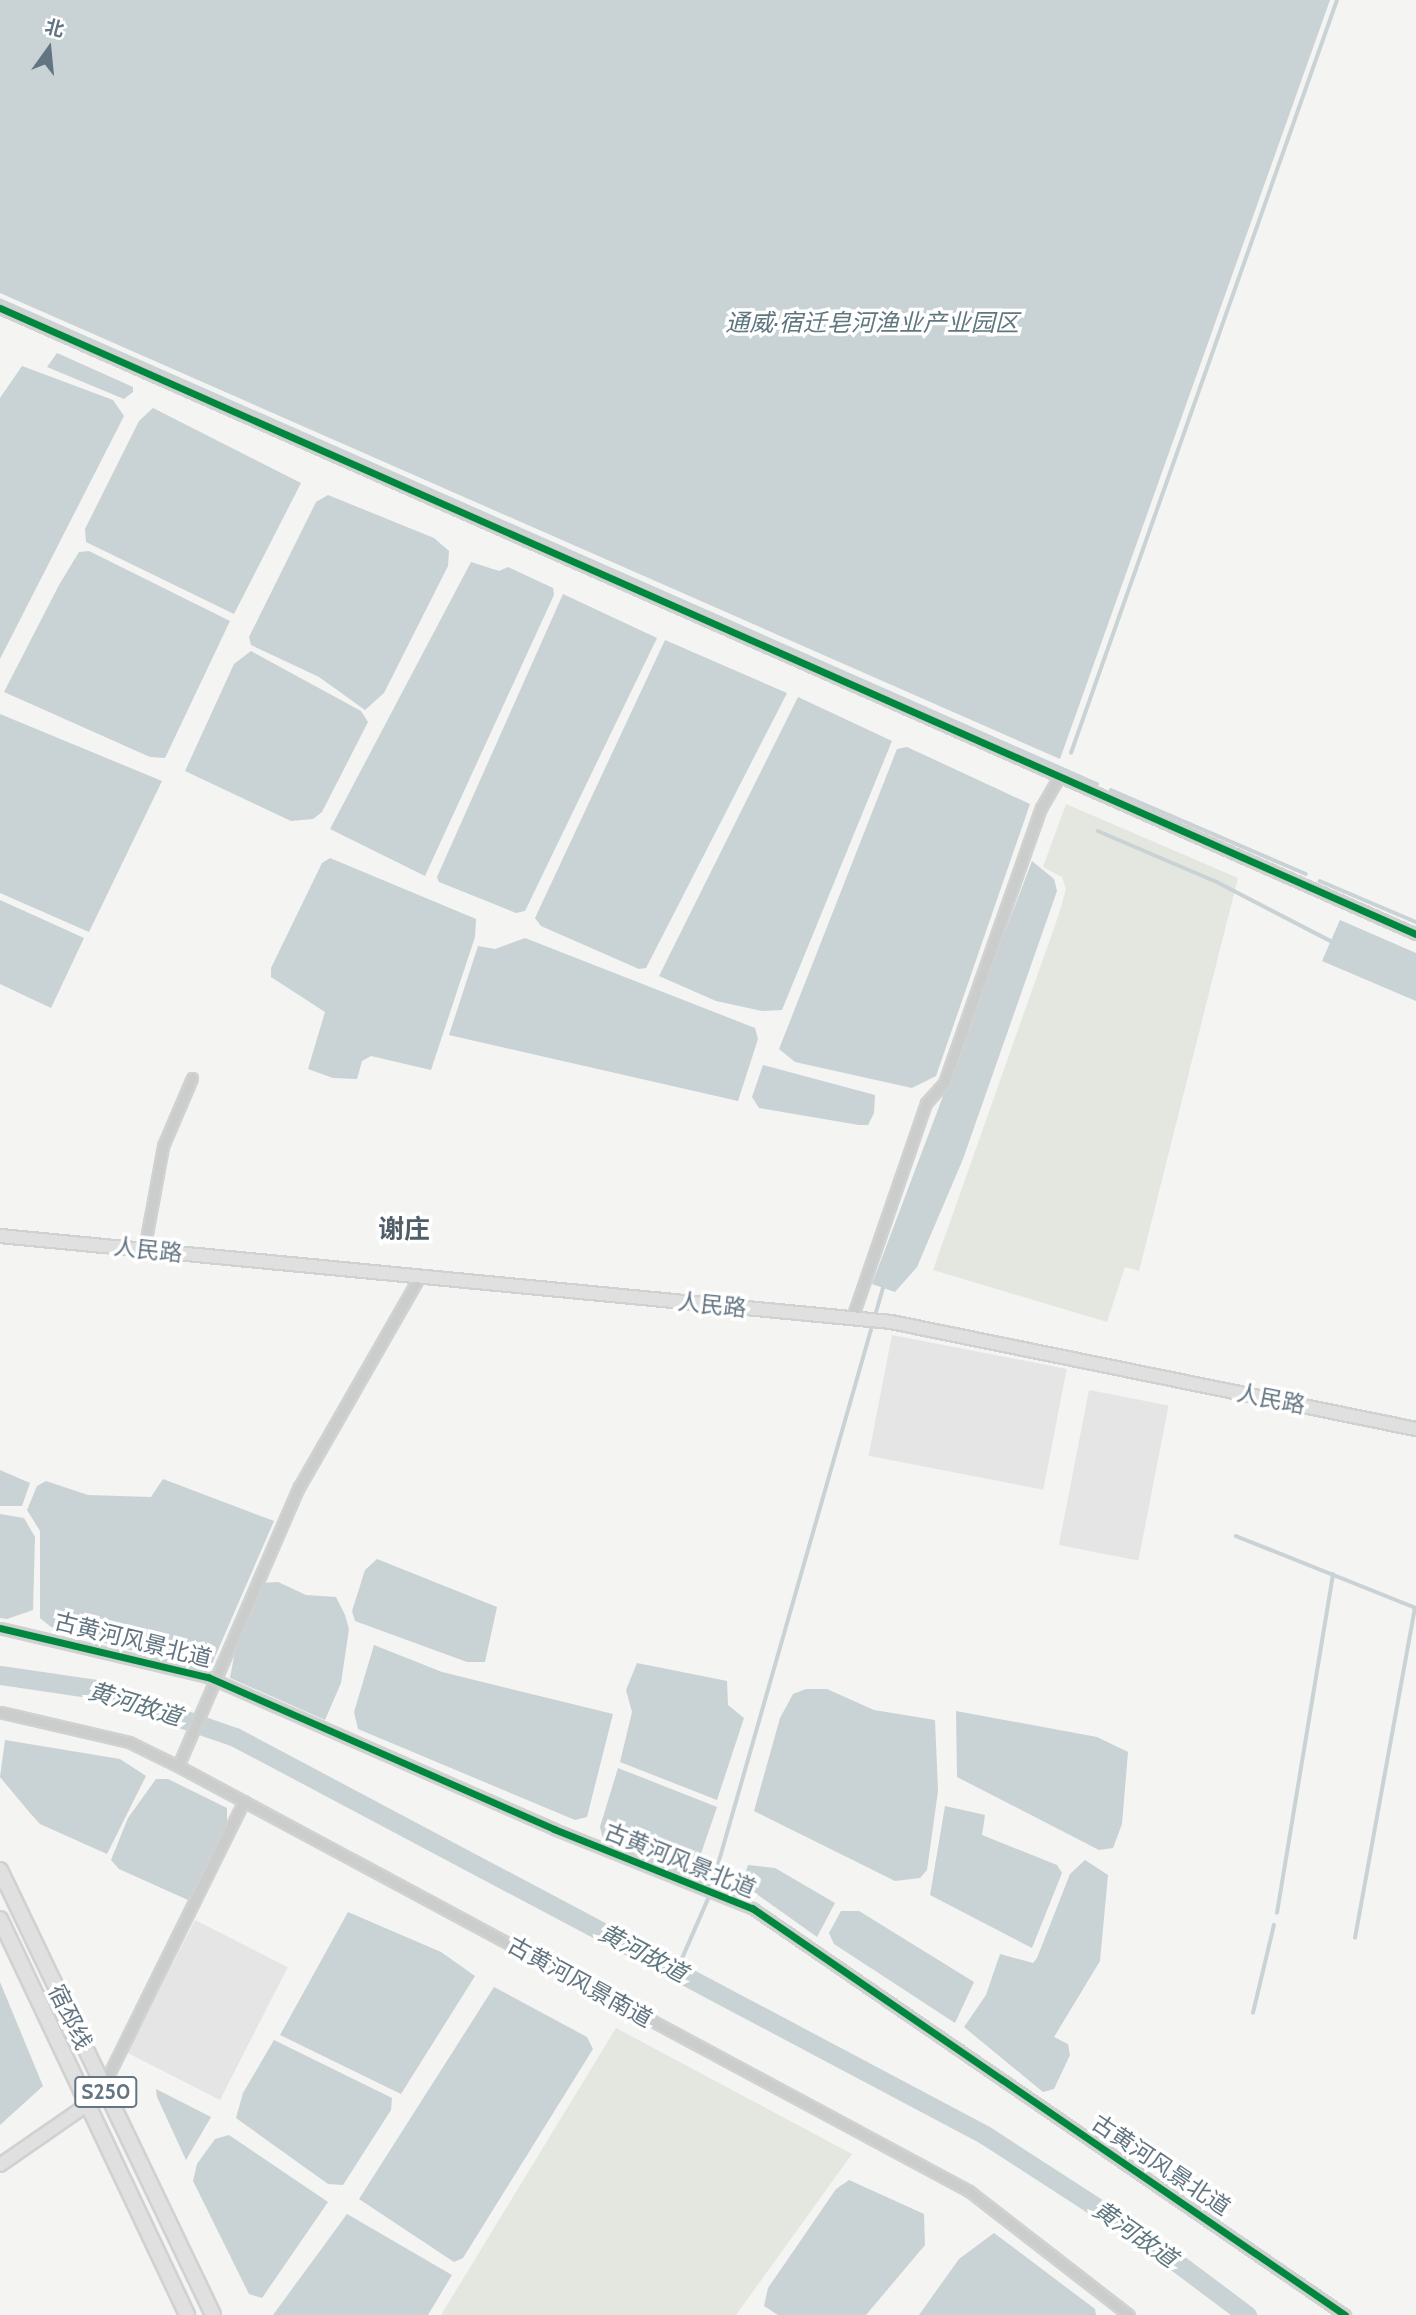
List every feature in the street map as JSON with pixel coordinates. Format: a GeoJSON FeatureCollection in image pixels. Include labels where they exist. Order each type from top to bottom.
{"type":"FeatureCollection","features":[{"type":"Feature","properties":{"kind":"main road","name":"宿邳线"},"geometry":{"type":"LineString","coordinates":[[0,1870],[213,2315]]}},
{"type":"Feature","properties":{"kind":"main road","name":"宿邳线"},"geometry":{"type":"LineString","coordinates":[[0,1919],[187,2315]]}},
{"type":"Feature","properties":{"kind":"street"},"geometry":{"type":"LineString","coordinates":[[0,308],[1416,934]]}},
{"type":"Feature","properties":{"kind":"street"},"geometry":{"type":"LineString","coordinates":[[852,1318],[926,1103],[944,1083],[1038,816],[1058,778]]}},
{"type":"Feature","properties":{"kind":"street"},"geometry":{"type":"LineString","coordinates":[[144,1250],[163,1146],[192,1078]]}},
{"type":"Feature","properties":{"kind":"street","name":"人民路"},"geometry":{"type":"LineString","coordinates":[[0,1236],[874,1320],[1416,1429]]}},
{"type":"Feature","properties":{"kind":"street"},"geometry":{"type":"LineString","coordinates":[[180,1762],[299,1487],[420,1276]]}},
{"type":"Feature","properties":{"kind":"street","name":"古黄河风景北道"},"geometry":{"type":"LineString","coordinates":[[0,1628],[213,1684],[554,1829],[752,1908],[1345,2315]]}},
{"type":"Feature","properties":{"kind":"street","name":"古黄河风景南道"},"geometry":{"type":"LineString","coordinates":[[0,1712],[129,1742],[180,1762],[244,1801],[969,2191],[1129,2315]]}},
{"type":"Feature","properties":{"kind":"street"},"geometry":{"type":"LineString","coordinates":[[103,2086],[244,1801]]}},
{"type":"Feature","properties":{"kind":"street"},"geometry":{"type":"LineString","coordinates":[[0,2165],[88,2104]]}},
{"type":"Feature","properties":{"kind":"shaded area"},"geometry":{"type":"Polygon","coordinates":[[[1066,804],[1238,878],[1139,1271],[1125,1267],[1107,1322],[933,1270],[1059,914],[1066,889],[1062,877],[1043,867],[1066,804]]]}},
{"type":"Feature","properties":{"kind":"shaded area"},"geometry":{"type":"Polygon","coordinates":[[[892,1335],[1067,1369],[1043,1490],[869,1456],[892,1335]]]}},
{"type":"Feature","properties":{"kind":"shaded area"},"geometry":{"type":"Polygon","coordinates":[[[1089,1390],[1169,1405],[1138,1561],[1059,1545],[1089,1390]]]}},
{"type":"Feature","properties":{"kind":"shaded area"},"geometry":{"type":"Polygon","coordinates":[[[195,1920],[288,1967],[220,2100],[127,2053],[195,1920]]]}},
{"type":"Feature","properties":{"kind":"shaded area"},"geometry":{"type":"Polygon","coordinates":[[[616,2028],[852,2154],[736,2315],[441,2315],[616,2028]]]}},
{"type":"Feature","properties":{"kind":"water","name":"通威·宿迁皂河渔业产业园区"},"geometry":{"type":"Polygon","coordinates":[[[0,0],[1330,0],[1060,759],[0,293],[0,0]]]}},
{"type":"Feature","properties":{"kind":"water"},"geometry":{"type":"Polygon","coordinates":[[[57,353],[133,387],[133,392],[124,399],[47,367],[57,353]]]}},
{"type":"Feature","properties":{"kind":"water"},"geometry":{"type":"Polygon","coordinates":[[[22,366],[113,400],[124,416],[0,659],[0,398],[22,366]]]}},
{"type":"Feature","properties":{"kind":"water"},"geometry":{"type":"Polygon","coordinates":[[[153,408],[301,483],[234,614],[86,542],[85,529],[139,421],[153,408]]]}},
{"type":"Feature","properties":{"kind":"water"},"geometry":{"type":"Polygon","coordinates":[[[328,495],[434,538],[449,551],[448,566],[384,693],[365,710],[319,677],[251,645],[249,637],[316,502],[328,495]]]}},
{"type":"Feature","properties":{"kind":"water"},"geometry":{"type":"Polygon","coordinates":[[[89,551],[230,621],[165,758],[150,757],[4,692],[59,585],[79,552],[89,551]]]}},
{"type":"Feature","properties":{"kind":"water"},"geometry":{"type":"Polygon","coordinates":[[[471,562],[499,571],[508,567],[553,588],[554,595],[425,876],[330,829],[471,562]]]}},
{"type":"Feature","properties":{"kind":"water"},"geometry":{"type":"Polygon","coordinates":[[[563,594],[657,638],[525,911],[516,913],[439,882],[437,877],[563,594]]]}},
{"type":"Feature","properties":{"kind":"water"},"geometry":{"type":"Polygon","coordinates":[[[665,640],[787,693],[646,968],[639,969],[541,926],[535,918],[665,640]]]}},
{"type":"Feature","properties":{"kind":"water"},"geometry":{"type":"Polygon","coordinates":[[[251,651],[361,711],[368,722],[322,812],[313,819],[291,821],[185,771],[234,664],[251,651]]]}},
{"type":"Feature","properties":{"kind":"water"},"geometry":{"type":"Polygon","coordinates":[[[798,697],[892,741],[782,1010],[762,1011],[716,1001],[659,976],[798,697]]]}},
{"type":"Feature","properties":{"kind":"water"},"geometry":{"type":"Polygon","coordinates":[[[0,714],[162,781],[89,932],[0,893],[0,714]]]}},
{"type":"Feature","properties":{"kind":"water"},"geometry":{"type":"Polygon","coordinates":[[[907,747],[1030,804],[936,1076],[912,1088],[795,1062],[779,1049],[897,749],[907,747]]]}},
{"type":"Feature","properties":{"kind":"water"},"geometry":{"type":"Polygon","coordinates":[[[330,858],[476,919],[475,937],[431,1070],[371,1056],[362,1061],[357,1079],[333,1078],[308,1069],[325,1012],[271,977],[271,968],[322,863],[330,858]]]}},
{"type":"Feature","properties":{"kind":"water"},"geometry":{"type":"Polygon","coordinates":[[[1032,861],[1054,879],[1057,891],[963,1159],[917,1267],[895,1292],[872,1284],[1032,861]]]}},
{"type":"Feature","properties":{"kind":"water"},"geometry":{"type":"Polygon","coordinates":[[[0,900],[84,938],[51,1008],[0,984],[0,900]]]}},
{"type":"Feature","properties":{"kind":"water"},"geometry":{"type":"Polygon","coordinates":[[[1340,920],[1416,953],[1416,1001],[1322,961],[1340,920]]]}},
{"type":"Feature","properties":{"kind":"water"},"geometry":{"type":"Polygon","coordinates":[[[525,938],[755,1028],[758,1039],[738,1101],[449,1035],[478,946],[495,949],[525,938]]]}},
{"type":"Feature","properties":{"kind":"water"},"geometry":{"type":"Polygon","coordinates":[[[763,1065],[875,1095],[874,1113],[868,1125],[759,1108],[752,1097],[763,1065]]]}},
{"type":"Feature","properties":{"kind":"water"},"geometry":{"type":"Polygon","coordinates":[[[0,1470],[30,1483],[22,1506],[0,1506],[0,1470]]]}},
{"type":"Feature","properties":{"kind":"water"},"geometry":{"type":"Polygon","coordinates":[[[163,1479],[274,1521],[208,1673],[51,1627],[40,1618],[40,1531],[27,1510],[37,1486],[46,1481],[88,1495],[151,1497],[163,1479]]]}},
{"type":"Feature","properties":{"kind":"water"},"geometry":{"type":"Polygon","coordinates":[[[0,1514],[24,1518],[35,1537],[33,1610],[7,1619],[0,1618],[0,1514]]]}},
{"type":"Feature","properties":{"kind":"water"},"geometry":{"type":"Polygon","coordinates":[[[377,1559],[497,1607],[485,1662],[467,1662],[355,1621],[352,1611],[365,1570],[377,1559]]]}},
{"type":"Feature","properties":{"kind":"water"},"geometry":{"type":"Polygon","coordinates":[[[278,1582],[306,1595],[336,1597],[345,1615],[349,1629],[341,1683],[325,1720],[230,1678],[238,1635],[262,1583],[278,1582]]]}},
{"type":"Feature","properties":{"kind":"water"},"geometry":{"type":"Polygon","coordinates":[[[374,1645],[442,1672],[613,1714],[587,1817],[575,1820],[358,1729],[354,1712],[374,1645]]]}},
{"type":"Feature","properties":{"kind":"water"},"geometry":{"type":"Polygon","coordinates":[[[637,1663],[727,1681],[728,1705],[744,1718],[717,1800],[620,1762],[632,1712],[626,1690],[637,1663]]]}},
{"type":"Feature","properties":{"kind":"water"},"geometry":{"type":"Polygon","coordinates":[[[806,1689],[827,1689],[874,1710],[935,1720],[938,1791],[927,1870],[920,1878],[895,1881],[754,1811],[780,1718],[793,1694],[806,1689]]]}},
{"type":"Feature","properties":{"kind":"water"},"geometry":{"type":"Polygon","coordinates":[[[956,1711],[1097,1737],[1128,1752],[1122,1824],[1113,1848],[1099,1850],[957,1777],[956,1711]]]}},
{"type":"Feature","properties":{"kind":"water"},"geometry":{"type":"Polygon","coordinates":[[[5,1740],[120,1759],[146,1776],[107,1854],[40,1824],[30,1813],[0,1777],[5,1740]]]}},
{"type":"Feature","properties":{"kind":"water"},"geometry":{"type":"Polygon","coordinates":[[[618,1768],[717,1807],[693,1877],[604,1843],[600,1827],[618,1768]]]}},
{"type":"Feature","properties":{"kind":"water"},"geometry":{"type":"Polygon","coordinates":[[[156,1779],[168,1779],[227,1808],[227,1827],[188,1900],[119,1869],[111,1860],[128,1818],[156,1779]]]}},
{"type":"Feature","properties":{"kind":"water"},"geometry":{"type":"Polygon","coordinates":[[[945,1806],[985,1815],[982,1835],[1057,1865],[1062,1873],[1032,1948],[930,1895],[945,1806]]]}},
{"type":"Feature","properties":{"kind":"water"},"geometry":{"type":"Polygon","coordinates":[[[1085,1860],[1108,1875],[1100,1961],[1054,2037],[1068,2044],[1070,2055],[1054,2089],[1043,2092],[964,2027],[986,1995],[1000,1954],[1033,1963],[1037,1958],[1070,1874],[1085,1860]]]}},
{"type":"Feature","properties":{"kind":"water"},"geometry":{"type":"Polygon","coordinates":[[[748,1865],[775,1868],[835,1903],[817,1937],[751,1890],[743,1880],[748,1865]]]}},
{"type":"Feature","properties":{"kind":"water"},"geometry":{"type":"Polygon","coordinates":[[[841,1911],[859,1911],[974,1982],[955,2023],[834,1944],[829,1933],[841,1911]]]}},
{"type":"Feature","properties":{"kind":"water"},"geometry":{"type":"Polygon","coordinates":[[[348,1912],[441,1952],[475,1976],[401,2094],[280,2035],[348,1912]]]}},
{"type":"Feature","properties":{"kind":"water"},"geometry":{"type":"Polygon","coordinates":[[[0,1982],[43,2086],[0,2125],[0,1982]]]}},
{"type":"Feature","properties":{"kind":"water"},"geometry":{"type":"Polygon","coordinates":[[[494,1987],[587,2037],[593,2049],[463,2258],[454,2262],[359,2199],[494,1987]]]}},
{"type":"Feature","properties":{"kind":"water"},"geometry":{"type":"Polygon","coordinates":[[[274,2040],[392,2098],[391,2110],[343,2185],[328,2184],[236,2118],[243,2093],[274,2040]]]}},
{"type":"Feature","properties":{"kind":"water"},"geometry":{"type":"Polygon","coordinates":[[[156,2089],[211,2117],[186,2160],[157,2097],[156,2089]]]}},
{"type":"Feature","properties":{"kind":"water"},"geometry":{"type":"Polygon","coordinates":[[[229,2135],[328,2202],[262,2298],[249,2294],[193,2181],[197,2164],[215,2139],[229,2135]]]}},
{"type":"Feature","properties":{"kind":"water"},"geometry":{"type":"Polygon","coordinates":[[[849,2180],[924,2214],[925,2245],[866,2315],[778,2315],[764,2306],[768,2288],[836,2189],[849,2180]]]}},
{"type":"Feature","properties":{"kind":"water"},"geometry":{"type":"Polygon","coordinates":[[[347,2214],[452,2275],[428,2315],[273,2315],[347,2214]]]}},
{"type":"Feature","properties":{"kind":"water"},"geometry":{"type":"Polygon","coordinates":[[[994,2233],[1095,2309],[1096,2315],[919,2315],[959,2259],[994,2233]]]}},
{"type":"Feature","properties":{"kind":"waterway"},"geometry":{"type":"LineString","coordinates":[[1071,753],[1337,0]]}},
{"type":"Feature","properties":{"kind":"waterway"},"geometry":{"type":"LineString","coordinates":[[0,300],[1097,784]]}},
{"type":"Feature","properties":{"kind":"waterway"},"geometry":{"type":"LineString","coordinates":[[1111,790],[1306,874]]}},
{"type":"Feature","properties":{"kind":"waterway"},"geometry":{"type":"LineString","coordinates":[[1098,831],[1217,882],[1331,941]]}},
{"type":"Feature","properties":{"kind":"waterway"},"geometry":{"type":"LineString","coordinates":[[1320,881],[1416,922]]}},
{"type":"Feature","properties":{"kind":"waterway"},"geometry":{"type":"LineString","coordinates":[[713,1882],[883,1288]]}},
{"type":"Feature","properties":{"kind":"waterway"},"geometry":{"type":"LineString","coordinates":[[1236,1536],[1416,1608]]}},
{"type":"Feature","properties":{"kind":"waterway"},"geometry":{"type":"LineString","coordinates":[[1277,1913],[1333,1575]]}},
{"type":"Feature","properties":{"kind":"waterway"},"geometry":{"type":"LineString","coordinates":[[1355,1938],[1415,1608]]}},
{"type":"Feature","properties":{"kind":"waterway","name":"黄河故道"},"geometry":{"type":"LineString","coordinates":[[0,1675],[96,1689],[235,1737],[985,2135],[1144,2238],[1247,2315]]}},
{"type":"Feature","properties":{"kind":"waterway"},"geometry":{"type":"LineString","coordinates":[[677,1970],[708,1899]]}},
{"type":"Feature","properties":{"kind":"waterway"},"geometry":{"type":"LineString","coordinates":[[1253,2013],[1274,1925]]}},
{"type":"Feature","properties":{"kind":"cycle path"},"geometry":{"type":"LineString","coordinates":[[0,308],[1416,934]]}},
{"type":"Feature","properties":{"kind":"cycle path"},"geometry":{"type":"LineString","coordinates":[[0,1628],[208,1677],[554,1829],[752,1908],[1345,2315]]}},
{"type":"Feature","properties":{"kind":"district","name":"谢庄"},"geometry":{"type":"Point","coordinates":[404,1230]}}]}
